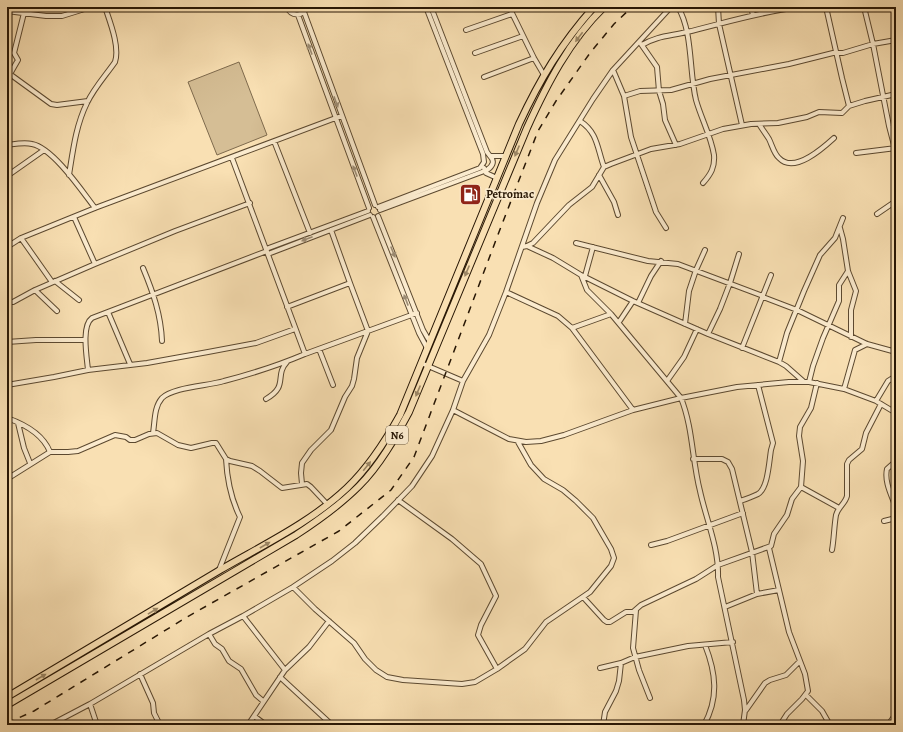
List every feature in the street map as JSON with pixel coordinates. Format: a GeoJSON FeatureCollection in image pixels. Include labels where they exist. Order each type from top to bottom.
{"type":"FeatureCollection","features":[{"type":"Feature","properties":{"kind":"highway","name":"N6"},"geometry":{"type":"LineString","coordinates":[[7,696],[295,527],[347,488],[366,468],[378,452],[400,415],[519,124],[544,75],[577,26],[594,7]]}},
{"type":"Feature","properties":{"kind":"highway","name":"N6"},"geometry":{"type":"LineString","coordinates":[[7,704],[296,535],[336,506],[360,485],[375,468],[395,439],[409,412],[540,98],[568,51],[604,7]]}},
{"type":"Feature","properties":{"kind":"street"},"geometry":{"type":"LineString","coordinates":[[7,10],[46,16],[62,16],[91,7]]}},
{"type":"Feature","properties":{"kind":"street"},"geometry":{"type":"LineString","coordinates":[[69,174],[77,129],[88,101],[115,62],[117,56],[105,7]]}},
{"type":"Feature","properties":{"kind":"street"},"geometry":{"type":"LineString","coordinates":[[287,7],[291,13],[298,15],[304,12],[307,7]]}},
{"type":"Feature","properties":{"kind":"street"},"geometry":{"type":"LineString","coordinates":[[378,207],[484,171],[491,167],[493,163],[487,152],[433,18],[426,7]]}},
{"type":"Feature","properties":{"kind":"street"},"geometry":{"type":"LineString","coordinates":[[431,7],[433,18],[484,159],[484,171],[497,178]]}},
{"type":"Feature","properties":{"kind":"street"},"geometry":{"type":"LineString","coordinates":[[509,7],[544,75]]}},
{"type":"Feature","properties":{"kind":"street"},"geometry":{"type":"LineString","coordinates":[[50,725],[90,704],[209,634],[293,587],[355,543],[412,486],[432,456],[453,410],[463,381],[489,335],[525,246],[537,204],[555,160],[613,70],[641,43],[671,7]]}},
{"type":"Feature","properties":{"kind":"street"},"geometry":{"type":"LineString","coordinates":[[678,7],[682,14],[686,32],[693,84],[697,101],[714,155],[713,170],[703,183]]}},
{"type":"Feature","properties":{"kind":"street"},"geometry":{"type":"LineString","coordinates":[[718,7],[719,24],[742,125]]}},
{"type":"Feature","properties":{"kind":"street"},"geometry":{"type":"LineString","coordinates":[[751,7],[753,15]]}},
{"type":"Feature","properties":{"kind":"street"},"geometry":{"type":"LineString","coordinates":[[641,43],[753,15],[798,7]]}},
{"type":"Feature","properties":{"kind":"street"},"geometry":{"type":"LineString","coordinates":[[826,7],[850,106]]}},
{"type":"Feature","properties":{"kind":"street"},"geometry":{"type":"LineString","coordinates":[[856,153],[896,149],[883,97],[864,7]]}},
{"type":"Feature","properties":{"kind":"street"},"geometry":{"type":"LineString","coordinates":[[304,12],[341,116],[378,207],[378,216],[423,330],[430,342]]}},
{"type":"Feature","properties":{"kind":"street"},"geometry":{"type":"LineString","coordinates":[[24,13],[14,53],[18,60],[9,73],[51,104],[57,105],[88,101]]}},
{"type":"Feature","properties":{"kind":"street"},"geometry":{"type":"LineString","coordinates":[[466,30],[512,14]]}},
{"type":"Feature","properties":{"kind":"street"},"geometry":{"type":"LineString","coordinates":[[298,15],[370,213],[419,333],[427,348]]}},
{"type":"Feature","properties":{"kind":"street"},"geometry":{"type":"LineString","coordinates":[[475,53],[523,36]]}},
{"type":"Feature","properties":{"kind":"street"},"geometry":{"type":"LineString","coordinates":[[624,96],[640,91],[671,90],[731,75],[777,67],[833,53],[851,51],[873,44],[896,40]]}},
{"type":"Feature","properties":{"kind":"street"},"geometry":{"type":"LineString","coordinates":[[641,43],[657,67],[664,120],[676,145]]}},
{"type":"Feature","properties":{"kind":"street"},"geometry":{"type":"LineString","coordinates":[[484,77],[534,58]]}},
{"type":"Feature","properties":{"kind":"street"},"geometry":{"type":"LineString","coordinates":[[613,70],[624,96],[631,137],[638,154],[656,212],[666,228]]}},
{"type":"Feature","properties":{"kind":"street"},"geometry":{"type":"LineString","coordinates":[[525,246],[533,242],[569,205],[589,189],[604,167],[651,149],[676,145],[708,134],[742,125],[778,123],[807,117],[819,112],[842,113],[850,106],[896,94]]}},
{"type":"Feature","properties":{"kind":"street"},"geometry":{"type":"LineString","coordinates":[[7,247],[21,238],[95,208],[341,116]]}},
{"type":"Feature","properties":{"kind":"street"},"geometry":{"type":"LineString","coordinates":[[580,121],[591,130],[595,136],[604,167]]}},
{"type":"Feature","properties":{"kind":"street"},"geometry":{"type":"LineString","coordinates":[[759,124],[766,134],[778,158],[789,164],[800,162],[820,150],[834,138]]}},
{"type":"Feature","properties":{"kind":"street"},"geometry":{"type":"LineString","coordinates":[[274,141],[310,233]]}},
{"type":"Feature","properties":{"kind":"street"},"geometry":{"type":"LineString","coordinates":[[7,145],[30,143],[51,155],[69,174],[95,208]]}},
{"type":"Feature","properties":{"kind":"street"},"geometry":{"type":"LineString","coordinates":[[7,176],[44,150]]}},
{"type":"Feature","properties":{"kind":"street"},"geometry":{"type":"LineString","coordinates":[[484,159],[490,156],[506,156]]}},
{"type":"Feature","properties":{"kind":"street"},"geometry":{"type":"LineString","coordinates":[[232,158],[305,354]]}},
{"type":"Feature","properties":{"kind":"street"},"geometry":{"type":"LineString","coordinates":[[88,370],[85,340],[88,323],[90,320],[154,294],[331,230],[370,213],[378,207],[480,168],[483,165]]}},
{"type":"Feature","properties":{"kind":"street"},"geometry":{"type":"LineString","coordinates":[[599,175],[614,202],[618,215]]}},
{"type":"Feature","properties":{"kind":"street"},"geometry":{"type":"LineString","coordinates":[[877,214],[896,201]]}},
{"type":"Feature","properties":{"kind":"street"},"geometry":{"type":"LineString","coordinates":[[7,299],[10,302],[13,302],[54,281],[175,231],[250,203]]}},
{"type":"Feature","properties":{"kind":"street"},"geometry":{"type":"LineString","coordinates":[[267,252],[310,233],[370,213],[378,216]]}},
{"type":"Feature","properties":{"kind":"street"},"geometry":{"type":"LineString","coordinates":[[74,217],[95,264]]}},
{"type":"Feature","properties":{"kind":"street"},"geometry":{"type":"LineString","coordinates":[[778,362],[787,333],[820,255],[835,238],[843,218]]}},
{"type":"Feature","properties":{"kind":"street"},"geometry":{"type":"LineString","coordinates":[[840,228],[848,271],[856,291],[851,310],[851,337]]}},
{"type":"Feature","properties":{"kind":"street"},"geometry":{"type":"LineString","coordinates":[[302,484],[302,462],[311,450],[331,430],[345,397],[352,386],[357,358],[368,331],[331,230]]}},
{"type":"Feature","properties":{"kind":"street"},"geometry":{"type":"LineString","coordinates":[[21,238],[54,281],[79,300]]}},
{"type":"Feature","properties":{"kind":"street"},"geometry":{"type":"LineString","coordinates":[[576,243],[640,260],[678,264],[696,270],[797,310],[866,344],[896,352]]}},
{"type":"Feature","properties":{"kind":"street"},"geometry":{"type":"LineString","coordinates":[[525,246],[553,258],[636,302],[708,334],[778,362],[786,366],[806,382]]}},
{"type":"Feature","properties":{"kind":"street"},"geometry":{"type":"LineString","coordinates":[[593,247],[583,275],[587,290],[619,322],[668,381],[681,398],[686,410],[693,459],[718,565],[718,577],[733,642],[745,710],[743,725]]}},
{"type":"Feature","properties":{"kind":"street"},"geometry":{"type":"LineString","coordinates":[[685,324],[689,291],[705,250]]}},
{"type":"Feature","properties":{"kind":"street"},"geometry":{"type":"LineString","coordinates":[[708,334],[730,283],[739,254]]}},
{"type":"Feature","properties":{"kind":"street"},"geometry":{"type":"LineString","coordinates":[[619,322],[636,302],[660,261]]}},
{"type":"Feature","properties":{"kind":"street"},"geometry":{"type":"LineString","coordinates":[[143,268],[154,294],[161,321],[162,341]]}},
{"type":"Feature","properties":{"kind":"street"},"geometry":{"type":"LineString","coordinates":[[806,382],[839,302],[839,285],[848,271]]}},
{"type":"Feature","properties":{"kind":"street"},"geometry":{"type":"LineString","coordinates":[[742,348],[771,275]]}},
{"type":"Feature","properties":{"kind":"street"},"geometry":{"type":"LineString","coordinates":[[287,307],[350,283]]}},
{"type":"Feature","properties":{"kind":"street"},"geometry":{"type":"LineString","coordinates":[[35,290],[57,311]]}},
{"type":"Feature","properties":{"kind":"street"},"geometry":{"type":"LineString","coordinates":[[506,292],[558,316],[572,328],[632,410]]}},
{"type":"Feature","properties":{"kind":"street"},"geometry":{"type":"LineString","coordinates":[[108,312],[130,364]]}},
{"type":"Feature","properties":{"kind":"street"},"geometry":{"type":"LineString","coordinates":[[153,433],[156,409],[161,399],[176,391],[224,381],[287,361],[417,313]]}},
{"type":"Feature","properties":{"kind":"street"},"geometry":{"type":"LineString","coordinates":[[572,328],[611,314]]}},
{"type":"Feature","properties":{"kind":"street"},"geometry":{"type":"LineString","coordinates":[[7,385],[88,370],[185,356],[256,343],[295,328]]}},
{"type":"Feature","properties":{"kind":"street"},"geometry":{"type":"LineString","coordinates":[[668,381],[684,357],[697,329]]}},
{"type":"Feature","properties":{"kind":"street"},"geometry":{"type":"LineString","coordinates":[[7,342],[36,340],[85,340]]}},
{"type":"Feature","properties":{"kind":"street"},"geometry":{"type":"LineString","coordinates":[[844,389],[855,350],[866,344]]}},
{"type":"Feature","properties":{"kind":"street"},"geometry":{"type":"LineString","coordinates":[[319,349],[333,385]]}},
{"type":"Feature","properties":{"kind":"street"},"geometry":{"type":"LineString","coordinates":[[266,399],[277,391],[280,386],[282,368],[287,361]]}},
{"type":"Feature","properties":{"kind":"street"},"geometry":{"type":"LineString","coordinates":[[421,363],[463,381]]}},
{"type":"Feature","properties":{"kind":"street"},"geometry":{"type":"LineString","coordinates":[[876,401],[888,382],[896,376]]}},
{"type":"Feature","properties":{"kind":"street"},"geometry":{"type":"LineString","coordinates":[[453,410],[509,439],[518,442],[541,441],[564,435],[632,410],[681,398],[738,387],[758,385],[806,382],[817,383],[844,389],[876,401],[896,413]]}},
{"type":"Feature","properties":{"kind":"street"},"geometry":{"type":"LineString","coordinates":[[583,597],[598,614],[607,622],[610,622],[626,612],[633,612],[641,605],[696,579],[718,565],[752,552],[769,548],[772,544],[774,534],[787,515],[792,498],[801,487],[803,461],[800,427],[811,408],[817,383]]}},
{"type":"Feature","properties":{"kind":"street"},"geometry":{"type":"LineString","coordinates":[[740,501],[758,494],[764,489],[773,443],[758,385]]}},
{"type":"Feature","properties":{"kind":"street"},"geometry":{"type":"LineString","coordinates":[[832,550],[836,516],[839,508],[846,502],[847,464],[849,460],[862,449],[866,433],[881,404]]}},
{"type":"Feature","properties":{"kind":"street"},"geometry":{"type":"LineString","coordinates":[[7,418],[38,435],[45,442],[50,452]]}},
{"type":"Feature","properties":{"kind":"street"},"geometry":{"type":"LineString","coordinates":[[18,423],[22,441],[30,463]]}},
{"type":"Feature","properties":{"kind":"street"},"geometry":{"type":"LineString","coordinates":[[7,479],[30,463],[50,452],[78,451],[115,435],[126,437],[130,440],[135,440],[153,433],[163,436],[178,445],[191,448],[212,443],[216,444],[226,459],[227,476],[235,508],[240,517],[219,571]]}},
{"type":"Feature","properties":{"kind":"street"},"geometry":{"type":"LineString","coordinates":[[293,587],[354,643],[365,659],[376,670],[387,676],[403,680],[462,684],[475,682],[497,669],[525,649],[546,622],[590,592],[611,566],[614,558],[612,549],[589,513],[563,490],[544,479],[531,465],[518,442]]}},
{"type":"Feature","properties":{"kind":"street"},"geometry":{"type":"LineString","coordinates":[[226,459],[252,466],[282,488],[307,484],[327,504]]}},
{"type":"Feature","properties":{"kind":"street"},"geometry":{"type":"LineString","coordinates":[[693,459],[722,459],[728,462],[732,469],[752,552],[757,594]]}},
{"type":"Feature","properties":{"kind":"street"},"geometry":{"type":"LineString","coordinates":[[896,461],[887,469],[886,472],[896,508]]}},
{"type":"Feature","properties":{"kind":"street"},"geometry":{"type":"LineString","coordinates":[[801,487],[839,508]]}},
{"type":"Feature","properties":{"kind":"street"},"geometry":{"type":"LineString","coordinates":[[398,500],[452,539],[481,564],[496,596],[481,625],[478,635],[497,669]]}},
{"type":"Feature","properties":{"kind":"street"},"geometry":{"type":"LineString","coordinates":[[651,545],[667,541],[743,514]]}},
{"type":"Feature","properties":{"kind":"street"},"geometry":{"type":"LineString","coordinates":[[884,521],[896,518]]}},
{"type":"Feature","properties":{"kind":"street"},"geometry":{"type":"LineString","coordinates":[[769,548],[789,632],[808,686],[806,695],[787,714],[780,725]]}},
{"type":"Feature","properties":{"kind":"street"},"geometry":{"type":"LineString","coordinates":[[725,607],[757,594],[779,590]]}},
{"type":"Feature","properties":{"kind":"street"},"geometry":{"type":"LineString","coordinates":[[636,610],[633,648],[650,698]]}},
{"type":"Feature","properties":{"kind":"street"},"geometry":{"type":"LineString","coordinates":[[243,616],[285,670]]}},
{"type":"Feature","properties":{"kind":"street"},"geometry":{"type":"LineString","coordinates":[[248,725],[285,670],[309,647],[329,621]]}},
{"type":"Feature","properties":{"kind":"street"},"geometry":{"type":"LineString","coordinates":[[209,634],[215,644],[222,649],[229,661],[241,669],[256,695],[263,701]]}},
{"type":"Feature","properties":{"kind":"street"},"geometry":{"type":"LineString","coordinates":[[600,668],[621,663],[635,657],[688,646],[733,642]]}},
{"type":"Feature","properties":{"kind":"street"},"geometry":{"type":"LineString","coordinates":[[704,725],[710,714],[713,703],[715,680],[712,661],[705,645]]}},
{"type":"Feature","properties":{"kind":"street"},"geometry":{"type":"LineString","coordinates":[[745,710],[766,683],[770,680],[786,676],[800,661]]}},
{"type":"Feature","properties":{"kind":"street"},"geometry":{"type":"LineString","coordinates":[[603,725],[605,712],[616,691],[619,681],[621,663]]}},
{"type":"Feature","properties":{"kind":"street"},"geometry":{"type":"LineString","coordinates":[[140,674],[153,703],[154,713],[160,725]]}},
{"type":"Feature","properties":{"kind":"street"},"geometry":{"type":"LineString","coordinates":[[280,677],[332,725]]}},
{"type":"Feature","properties":{"kind":"street"},"geometry":{"type":"LineString","coordinates":[[806,695],[822,711],[830,725]]}},
{"type":"Feature","properties":{"kind":"street"},"geometry":{"type":"LineString","coordinates":[[90,704],[97,725]]}},
{"type":"Feature","properties":{"kind":"street"},"geometry":{"type":"LineString","coordinates":[[888,725],[896,714]]}},
{"type":"Feature","properties":{"kind":"street"},"geometry":{"type":"LineString","coordinates":[[254,716],[266,725]]}},
{"type":"Feature","properties":{"kind":"shaded area"},"geometry":{"type":"Polygon","coordinates":[[[239,62],[267,135],[217,155],[188,82],[239,62]]]}},
{"type":"Feature","properties":{"kind":"railway"},"geometry":{"type":"LineString","coordinates":[[7,723],[34,711],[187,617],[339,531],[391,490],[414,457],[538,131],[556,101],[590,53],[614,24],[632,7]]}},
{"type":"Feature","properties":{"kind":"place","name":"Petromac"},"geometry":{"type":"Point","coordinates":[470,194]}}]}
